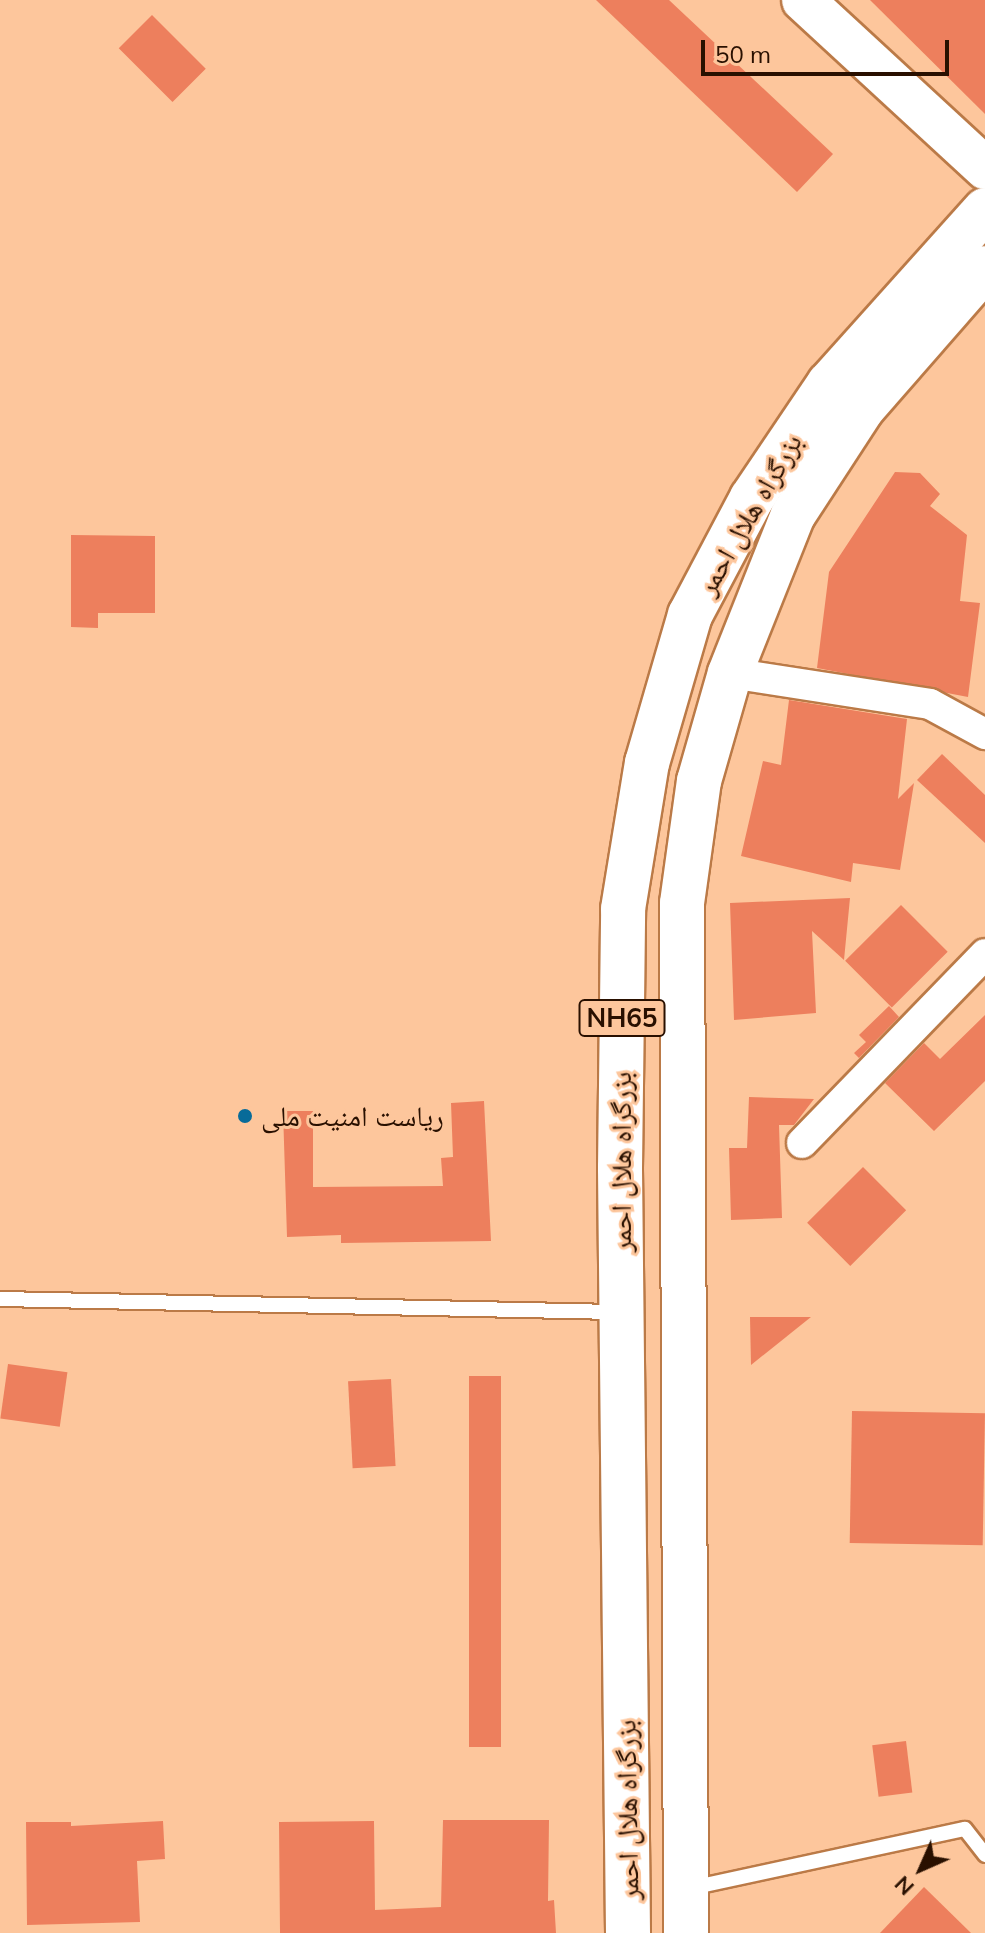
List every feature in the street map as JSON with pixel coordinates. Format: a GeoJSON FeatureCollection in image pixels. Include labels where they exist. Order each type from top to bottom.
{"type":"FeatureCollection","features":[{"type":"Feature","properties":{"kind":"highway","name":"بزرگراه هلال احمر"},"geometry":{"type":"LineString","coordinates":[[628,1933],[622,1312],[623,909],[647,763],[690,615],[752,498],[829,384],[985,210]]}},
{"type":"Feature","properties":{"kind":"highway","name":"بزرگراه هلال احمر"},"geometry":{"type":"LineString","coordinates":[[686,1933],[682,903],[699,781],[730,673],[793,515],[862,409],[985,268]]}},
{"type":"Feature","properties":{"kind":"highway"},"geometry":{"type":"LineString","coordinates":[[627,1852],[687,1868]]}},
{"type":"Feature","properties":{"kind":"street"},"geometry":{"type":"LineString","coordinates":[[803,0],[985,168]]}},
{"type":"Feature","properties":{"kind":"street"},"geometry":{"type":"LineString","coordinates":[[730,673],[930,704],[985,734]]}},
{"type":"Feature","properties":{"kind":"street"},"geometry":{"type":"LineString","coordinates":[[802,1143],[985,954]]}},
{"type":"Feature","properties":{"kind":"lane"},"geometry":{"type":"LineString","coordinates":[[0,1299],[622,1312]]}},
{"type":"Feature","properties":{"kind":"lane"},"geometry":{"type":"LineString","coordinates":[[687,1868],[965,1829],[985,1855]]}},
{"type":"Feature","properties":{"kind":"building"},"geometry":{"type":"Polygon","coordinates":[[[596,0],[669,0],[833,154],[797,192],[596,0]]]}},
{"type":"Feature","properties":{"kind":"building"},"geometry":{"type":"Polygon","coordinates":[[[870,0],[985,0],[985,114],[870,0]]]}},
{"type":"Feature","properties":{"kind":"building"},"geometry":{"type":"Polygon","coordinates":[[[152,15],[206,69],[173,102],[119,48],[152,15]]]}},
{"type":"Feature","properties":{"kind":"building"},"geometry":{"type":"Polygon","coordinates":[[[895,472],[920,473],[940,494],[930,506],[967,535],[960,601],[980,603],[968,697],[817,668],[829,572],[895,472]]]}},
{"type":"Feature","properties":{"kind":"building"},"geometry":{"type":"Polygon","coordinates":[[[71,535],[155,536],[155,613],[98,613],[98,628],[71,627],[71,535]]]}},
{"type":"Feature","properties":{"kind":"building"},"geometry":{"type":"Polygon","coordinates":[[[789,700],[907,719],[898,799],[914,783],[900,870],[853,863],[851,882],[741,856],[763,761],[781,765],[789,700]]]}},
{"type":"Feature","properties":{"kind":"building"},"geometry":{"type":"Polygon","coordinates":[[[942,754],[985,795],[985,843],[917,780],[942,754]]]}},
{"type":"Feature","properties":{"kind":"building"},"geometry":{"type":"Polygon","coordinates":[[[850,898],[844,960],[812,931],[816,1013],[734,1020],[730,903],[850,898]]]}},
{"type":"Feature","properties":{"kind":"building"},"geometry":{"type":"Polygon","coordinates":[[[901,905],[948,952],[892,1008],[845,961],[901,905]]]}},
{"type":"Feature","properties":{"kind":"building"},"geometry":{"type":"Polygon","coordinates":[[[889,1006],[899,1017],[859,1058],[854,1053],[866,1042],[859,1035],[889,1006]]]}},
{"type":"Feature","properties":{"kind":"building"},"geometry":{"type":"Polygon","coordinates":[[[985,1015],[985,1081],[934,1131],[885,1083],[924,1043],[940,1059],[985,1015]]]}},
{"type":"Feature","properties":{"kind":"building"},"geometry":{"type":"Polygon","coordinates":[[[749,1097],[814,1099],[794,1125],[779,1125],[782,1218],[731,1220],[729,1148],[747,1148],[749,1097]]]}},
{"type":"Feature","properties":{"kind":"building"},"geometry":{"type":"Polygon","coordinates":[[[484,1101],[491,1241],[341,1243],[341,1235],[287,1237],[283,1111],[313,1111],[313,1187],[443,1186],[441,1158],[453,1157],[451,1103],[484,1101]]]}},
{"type":"Feature","properties":{"kind":"building"},"geometry":{"type":"Polygon","coordinates":[[[863,1167],[906,1210],[850,1266],[807,1223],[863,1167]]]}},
{"type":"Feature","properties":{"kind":"building"},"geometry":{"type":"Polygon","coordinates":[[[750,1317],[811,1317],[751,1365],[750,1317]]]}},
{"type":"Feature","properties":{"kind":"building"},"geometry":{"type":"Polygon","coordinates":[[[8,1364],[67,1372],[60,1427],[0,1418],[8,1364]]]}},
{"type":"Feature","properties":{"kind":"building"},"geometry":{"type":"Polygon","coordinates":[[[469,1376],[501,1376],[501,1747],[469,1747],[469,1376]]]}},
{"type":"Feature","properties":{"kind":"building"},"geometry":{"type":"Polygon","coordinates":[[[391,1379],[396,1466],[353,1468],[348,1381],[391,1379]]]}},
{"type":"Feature","properties":{"kind":"building"},"geometry":{"type":"Polygon","coordinates":[[[852,1411],[985,1413],[983,1545],[850,1543],[852,1411]]]}},
{"type":"Feature","properties":{"kind":"building"},"geometry":{"type":"Polygon","coordinates":[[[906,1741],[912,1793],[879,1797],[872,1745],[906,1741]]]}},
{"type":"Feature","properties":{"kind":"building"},"geometry":{"type":"Polygon","coordinates":[[[443,1820],[549,1820],[548,1901],[554,1900],[556,1933],[280,1933],[279,1822],[374,1821],[375,1910],[441,1907],[443,1820]]]}},
{"type":"Feature","properties":{"kind":"building"},"geometry":{"type":"Polygon","coordinates":[[[163,1821],[165,1859],[137,1861],[140,1922],[27,1925],[26,1822],[71,1822],[71,1826],[163,1821]]]}},
{"type":"Feature","properties":{"kind":"building"},"geometry":{"type":"Polygon","coordinates":[[[924,1887],[971,1933],[880,1933],[924,1887]]]}},
{"type":"Feature","properties":{"kind":"place","name":"ریاست امنیت ملی"},"geometry":{"type":"Point","coordinates":[245,1116]}}]}
